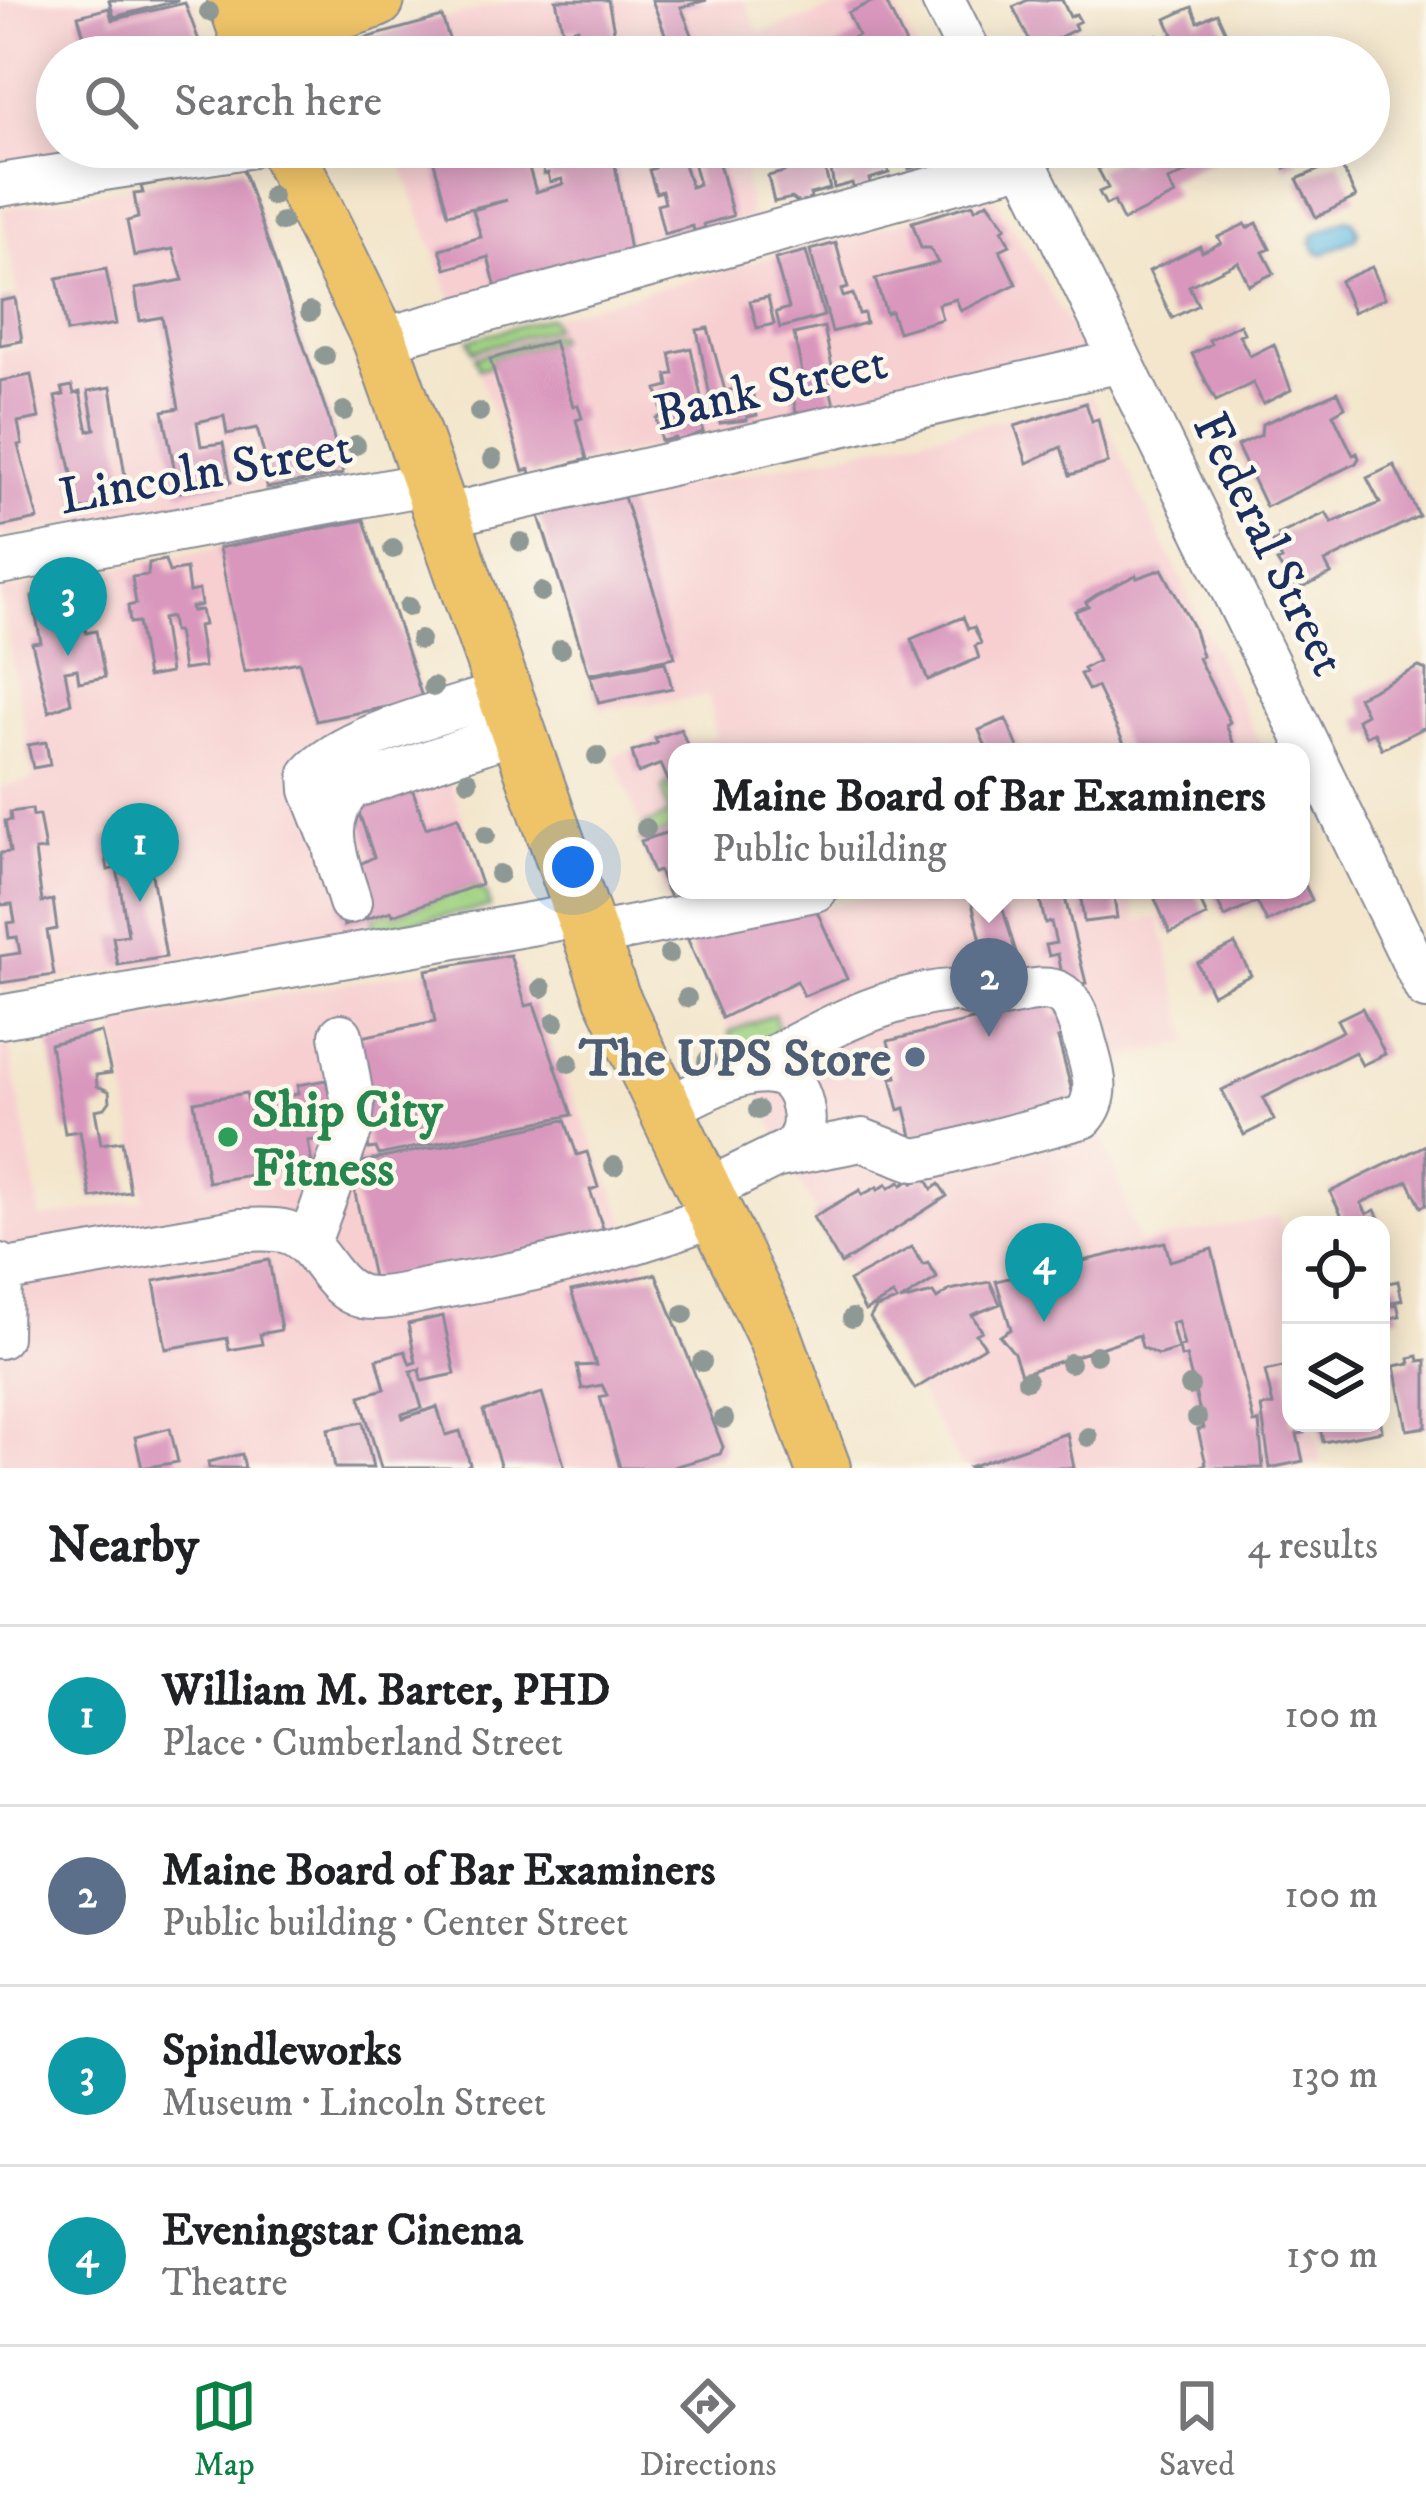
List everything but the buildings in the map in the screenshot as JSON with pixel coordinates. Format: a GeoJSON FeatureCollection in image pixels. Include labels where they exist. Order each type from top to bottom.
{"type":"FeatureCollection","features":[{"type":"Feature","properties":{"kind":"main road"},"geometry":{"type":"LineString","coordinates":[[236,0],[276,26],[377,0]]}},
{"type":"Feature","properties":{"kind":"main road"},"geometry":{"type":"LineString","coordinates":[[295,168],[380,340],[585,926],[664,1110],[776,1337],[812,1465]]}},
{"type":"Feature","properties":{"kind":"main road"},"geometry":{"type":"LineString","coordinates":[[326,168],[331,240]]}},
{"type":"Feature","properties":{"kind":"street"},"geometry":{"type":"LineString","coordinates":[[944,0],[962,36]]}},
{"type":"Feature","properties":{"kind":"street"},"geometry":{"type":"LineString","coordinates":[[0,185],[110,168]]}},
{"type":"Feature","properties":{"kind":"street"},"geometry":{"type":"LineString","coordinates":[[380,340],[976,168]]}},
{"type":"Feature","properties":{"kind":"street","name":"Federal Street"},"geometry":{"type":"LineString","coordinates":[[1027,168],[1295,743]]}},
{"type":"Feature","properties":{"kind":"street","name":"Bank Street"},"geometry":{"type":"LineString","coordinates":[[437,500],[1121,361]]}},
{"type":"Feature","properties":{"kind":"street","name":"Lincoln Street"},"geometry":{"type":"LineString","coordinates":[[0,563],[437,500]]}},
{"type":"Feature","properties":{"kind":"street"},"geometry":{"type":"LineString","coordinates":[[356,925],[312,790],[311,774],[334,754],[359,742],[511,711]]}},
{"type":"Feature","properties":{"kind":"street"},"geometry":{"type":"LineString","coordinates":[[330,836],[335,811],[351,788],[511,711]]}},
{"type":"Feature","properties":{"kind":"street","name":"Federal Street"},"geometry":{"type":"LineString","coordinates":[[1314,785],[1426,988]]}},
{"type":"Feature","properties":{"kind":"street"},"geometry":{"type":"LineString","coordinates":[[0,1017],[356,925],[585,926],[758,899]]}},
{"type":"Feature","properties":{"kind":"street"},"geometry":{"type":"LineString","coordinates":[[664,1110],[884,1005],[954,989],[973,997],[994,997],[1037,987],[1057,991],[1070,1002],[1082,1028],[1096,1085],[1094,1104],[1083,1117],[914,1160],[862,1140],[779,1156]]}},
{"type":"Feature","properties":{"kind":"street"},"geometry":{"type":"LineString","coordinates":[[308,1245],[351,1128],[353,1103],[341,1035]]}},
{"type":"Feature","properties":{"kind":"street"},"geometry":{"type":"LineString","coordinates":[[0,1336],[1,1268],[241,1230],[290,1232],[351,1292],[376,1298],[505,1277],[630,1247],[709,1204],[800,1140],[800,1098],[792,1081],[767,1071],[742,1074]]}},
{"type":"Feature","properties":{"kind":"shaded area"},"geometry":{"type":"Polygon","coordinates":[[[0,0],[193,0],[204,36],[36,36],[36,161],[0,166],[0,0]]]}},
{"type":"Feature","properties":{"kind":"shaded area"},"geometry":{"type":"Polygon","coordinates":[[[516,0],[745,0],[759,34],[859,0],[892,0],[910,36],[378,36],[516,0]]]}},
{"type":"Feature","properties":{"kind":"shaded area"},"geometry":{"type":"Polygon","coordinates":[[[244,168],[345,474],[0,537],[0,351],[25,346],[3,209],[244,168]]]}},
{"type":"Feature","properties":{"kind":"shaded area"},"geometry":{"type":"Polygon","coordinates":[[[403,168],[744,168],[751,217],[452,301],[403,168]]]}},
{"type":"Feature","properties":{"kind":"shaded area"},"geometry":{"type":"Polygon","coordinates":[[[994,197],[1086,354],[516,477],[467,340],[994,197]]]}},
{"type":"Feature","properties":{"kind":"shaded area"},"geometry":{"type":"Polygon","coordinates":[[[1092,395],[1260,743],[668,743],[668,897],[614,756],[683,728],[688,741],[716,739],[709,696],[600,710],[538,516],[984,424],[1092,395]]]}},
{"type":"Feature","properties":{"kind":"shaded area"},"geometry":{"type":"Polygon","coordinates":[[[365,519],[492,909],[0,991],[0,787],[33,779],[0,592],[365,519]]]}},
{"type":"Feature","properties":{"kind":"shaded area"},"geometry":{"type":"Polygon","coordinates":[[[861,899],[1133,899],[1137,921],[1159,917],[1190,1042],[1110,1061],[1101,1129],[1139,1243],[1279,1216],[1282,1432],[1316,1432],[1321,1462],[1291,1468],[962,1468],[791,1168],[686,932],[861,899]]]}},
{"type":"Feature","properties":{"kind":"shaded area"},"geometry":{"type":"Polygon","coordinates":[[[512,954],[725,1452],[671,1468],[0,1468],[0,1041],[8,1039],[41,1219],[144,1200],[115,1024],[512,954]]]}},
{"type":"Feature","properties":{"kind":"green space"},"geometry":{"type":"Polygon","coordinates":[[[550,317],[554,328],[473,351],[469,340],[550,317]]]}},
{"type":"Feature","properties":{"kind":"green space"},"geometry":{"type":"Polygon","coordinates":[[[556,334],[558,340],[491,359],[493,365],[479,369],[475,357],[556,334]]]}},
{"type":"Feature","properties":{"kind":"green space"},"geometry":{"type":"Polygon","coordinates":[[[668,815],[668,832],[641,841],[644,825],[668,815]]]}},
{"type":"Feature","properties":{"kind":"green space"},"geometry":{"type":"Polygon","coordinates":[[[473,886],[486,893],[490,907],[376,929],[372,917],[391,911],[394,915],[473,886]]]}},
{"type":"Feature","properties":{"kind":"green space"},"geometry":{"type":"Polygon","coordinates":[[[774,1014],[783,1043],[742,1062],[729,1032],[774,1014]]]}},
{"type":"Feature","properties":{"kind":"water"},"geometry":{"type":"Polygon","coordinates":[[[1346,219],[1353,221],[1356,238],[1324,254],[1317,252],[1314,235],[1346,219]]]}},
{"type":"Feature","properties":{"kind":"place","name":"Spindleworks"},"geometry":{"type":"Point","coordinates":[68,656]}},
{"type":"Feature","properties":{"kind":"place","name":"William M. Barter, PHD"},"geometry":{"type":"Point","coordinates":[140,902]}},
{"type":"Feature","properties":{"kind":"place","name":"Maine Board of Bar Examiners"},"geometry":{"type":"Point","coordinates":[989,1037]}},
{"type":"Feature","properties":{"kind":"place","name":"The UPS Store"},"geometry":{"type":"Point","coordinates":[915,1057]}},
{"type":"Feature","properties":{"kind":"place","name":"Ship City Fitness"},"geometry":{"type":"Point","coordinates":[228,1137]}},
{"type":"Feature","properties":{"kind":"place","name":"Eveningstar Cinema"},"geometry":{"type":"Point","coordinates":[1044,1322]}}]}
